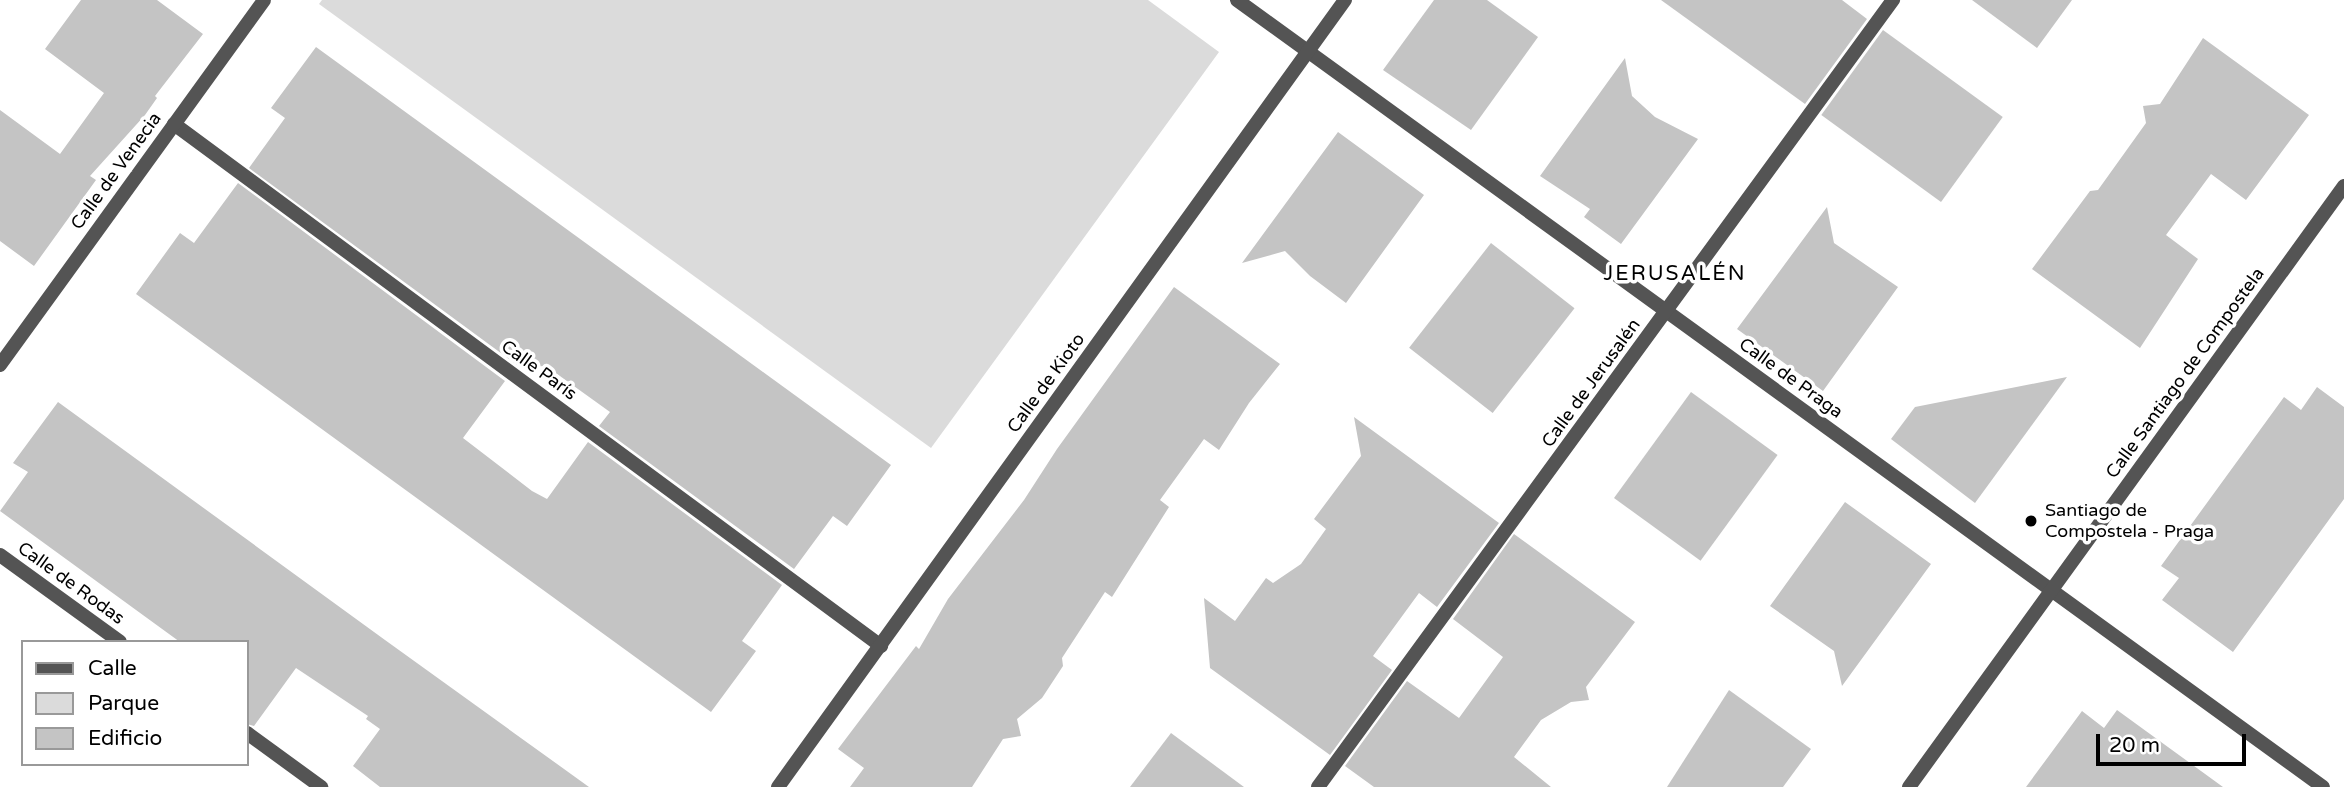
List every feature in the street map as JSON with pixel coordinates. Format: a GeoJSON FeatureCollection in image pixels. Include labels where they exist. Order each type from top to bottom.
{"type":"FeatureCollection","features":[{"type":"Feature","properties":{"kind":"street","name":"Calle de Venecia"},"geometry":{"type":"LineString","coordinates":[[0,365],[264,0]]}},
{"type":"Feature","properties":{"kind":"street","name":"Calle de Praga"},"geometry":{"type":"LineString","coordinates":[[1237,0],[2323,787]]}},
{"type":"Feature","properties":{"kind":"street","name":"Calle de Kioto"},"geometry":{"type":"LineString","coordinates":[[778,787],[1306,50],[1345,0]]}},
{"type":"Feature","properties":{"kind":"street","name":"Calle de Jerusalén"},"geometry":{"type":"LineString","coordinates":[[1318,787],[1893,0]]}},
{"type":"Feature","properties":{"kind":"street","name":"Calle París"},"geometry":{"type":"LineString","coordinates":[[174,124],[881,646]]}},
{"type":"Feature","properties":{"kind":"street","name":"Calle Santiago de Compostela"},"geometry":{"type":"LineString","coordinates":[[1909,787],[2053,592],[2344,186]]}},
{"type":"Feature","properties":{"kind":"street","name":"Calle de Rodas"},"geometry":{"type":"LineString","coordinates":[[0,555],[117,640]]}},
{"type":"Feature","properties":{"kind":"street"},"geometry":{"type":"LineString","coordinates":[[248,734],[321,787]]}},
{"type":"Feature","properties":{"kind":"green space"},"geometry":{"type":"Polygon","coordinates":[[[322,0],[1148,0],[1219,52],[931,448],[319,4],[322,0]]]}},
{"type":"Feature","properties":{"kind":"building"},"geometry":{"type":"Polygon","coordinates":[[[81,0],[157,0],[203,34],[155,96],[157,98],[145,115],[90,176],[96,180],[34,266],[0,241],[0,110],[60,154],[104,93],[45,49],[81,0]]]}},
{"type":"Feature","properties":{"kind":"building"},"geometry":{"type":"Polygon","coordinates":[[[1434,0],[1487,0],[1538,37],[1471,130],[1383,70],[1434,0]]]}},
{"type":"Feature","properties":{"kind":"building"},"geometry":{"type":"Polygon","coordinates":[[[1661,0],[1842,0],[1867,19],[1805,104],[1661,0]]]}},
{"type":"Feature","properties":{"kind":"building"},"geometry":{"type":"Polygon","coordinates":[[[1972,0],[2072,0],[2037,48],[1972,0]]]}},
{"type":"Feature","properties":{"kind":"building"},"geometry":{"type":"Polygon","coordinates":[[[1883,30],[2003,117],[1941,202],[1821,115],[1883,30]]]}},
{"type":"Feature","properties":{"kind":"building"},"geometry":{"type":"Polygon","coordinates":[[[2203,38],[2309,115],[2246,200],[2211,174],[2166,235],[2198,259],[2140,348],[2032,269],[2090,191],[2098,190],[2146,123],[2143,106],[2160,104],[2203,38]]]}},
{"type":"Feature","properties":{"kind":"building"},"geometry":{"type":"Polygon","coordinates":[[[316,47],[891,465],[847,526],[833,516],[794,569],[599,426],[610,412],[546,366],[520,367],[249,168],[285,118],[271,108],[316,47]]]}},
{"type":"Feature","properties":{"kind":"building"},"geometry":{"type":"Polygon","coordinates":[[[1625,58],[1632,96],[1655,117],[1698,139],[1621,244],[1584,217],[1590,209],[1540,176],[1625,58]]]}},
{"type":"Feature","properties":{"kind":"building"},"geometry":{"type":"Polygon","coordinates":[[[1338,132],[1424,195],[1346,303],[1310,276],[1285,251],[1242,263],[1338,132]]]}},
{"type":"Feature","properties":{"kind":"building"},"geometry":{"type":"Polygon","coordinates":[[[238,183],[505,381],[463,438],[532,491],[547,499],[588,442],[782,585],[742,641],[756,651],[711,712],[136,294],[180,233],[194,243],[238,183]]]}},
{"type":"Feature","properties":{"kind":"building"},"geometry":{"type":"Polygon","coordinates":[[[1827,207],[1834,243],[1898,287],[1823,391],[1737,329],[1827,207]]]}},
{"type":"Feature","properties":{"kind":"building"},"geometry":{"type":"Polygon","coordinates":[[[1491,243],[1575,308],[1493,413],[1409,348],[1491,243]]]}},
{"type":"Feature","properties":{"kind":"building"},"geometry":{"type":"Polygon","coordinates":[[[1174,287],[1280,364],[1249,403],[1219,450],[1204,439],[1160,500],[1169,507],[1112,597],[1105,592],[1062,658],[1063,666],[1042,698],[1017,719],[1021,736],[1003,739],[972,787],[850,787],[864,768],[838,749],[916,646],[919,649],[948,599],[1024,500],[1057,449],[1174,287]]]}},
{"type":"Feature","properties":{"kind":"building"},"geometry":{"type":"Polygon","coordinates":[[[2067,377],[1975,503],[1891,439],[1915,407],[2067,377]]]}},
{"type":"Feature","properties":{"kind":"building"},"geometry":{"type":"Polygon","coordinates":[[[2317,387],[2344,407],[2344,499],[2233,652],[2162,600],[2179,578],[2161,566],[2284,397],[2301,410],[2317,387]]]}},
{"type":"Feature","properties":{"kind":"building"},"geometry":{"type":"Polygon","coordinates":[[[1691,392],[1778,455],[1701,561],[1614,498],[1691,392]]]}},
{"type":"Feature","properties":{"kind":"building"},"geometry":{"type":"Polygon","coordinates":[[[58,402],[589,787],[380,787],[353,766],[380,729],[366,719],[368,716],[296,668],[254,726],[248,724],[248,640],[177,640],[0,511],[28,472],[13,463],[58,402]]]}},
{"type":"Feature","properties":{"kind":"building"},"geometry":{"type":"Polygon","coordinates":[[[1354,417],[1499,523],[1437,607],[1419,593],[1373,656],[1392,670],[1330,755],[1210,668],[1204,598],[1235,621],[1266,578],[1273,583],[1301,564],[1326,529],[1314,519],[1361,456],[1354,417]]]}},
{"type":"Feature","properties":{"kind":"building"},"geometry":{"type":"Polygon","coordinates":[[[1845,502],[1931,564],[1842,686],[1834,651],[1770,606],[1845,502]]]}},
{"type":"Feature","properties":{"kind":"building"},"geometry":{"type":"Polygon","coordinates":[[[1514,534],[1635,622],[1586,687],[1589,700],[1571,702],[1541,720],[1514,757],[1551,787],[1374,787],[1345,766],[1407,681],[1459,718],[1503,657],[1453,619],[1514,534]]]}},
{"type":"Feature","properties":{"kind":"building"},"geometry":{"type":"Polygon","coordinates":[[[1729,690],[1811,749],[1783,787],[1667,787],[1729,690]]]}},
{"type":"Feature","properties":{"kind":"building"},"geometry":{"type":"Polygon","coordinates":[[[2117,710],[2223,787],[2026,787],[2082,711],[2104,728],[2117,710]]]}},
{"type":"Feature","properties":{"kind":"building"},"geometry":{"type":"Polygon","coordinates":[[[1171,733],[1244,787],[1130,787],[1171,733]]]}},
{"type":"Feature","properties":{"kind":"place","name":"Santiago de Compostela - Praga"},"geometry":{"type":"Point","coordinates":[2031,521]}},
{"type":"Feature","properties":{"kind":"district","name":"JERUSALÉN"},"geometry":{"type":"Point","coordinates":[1675,274]}}]}
